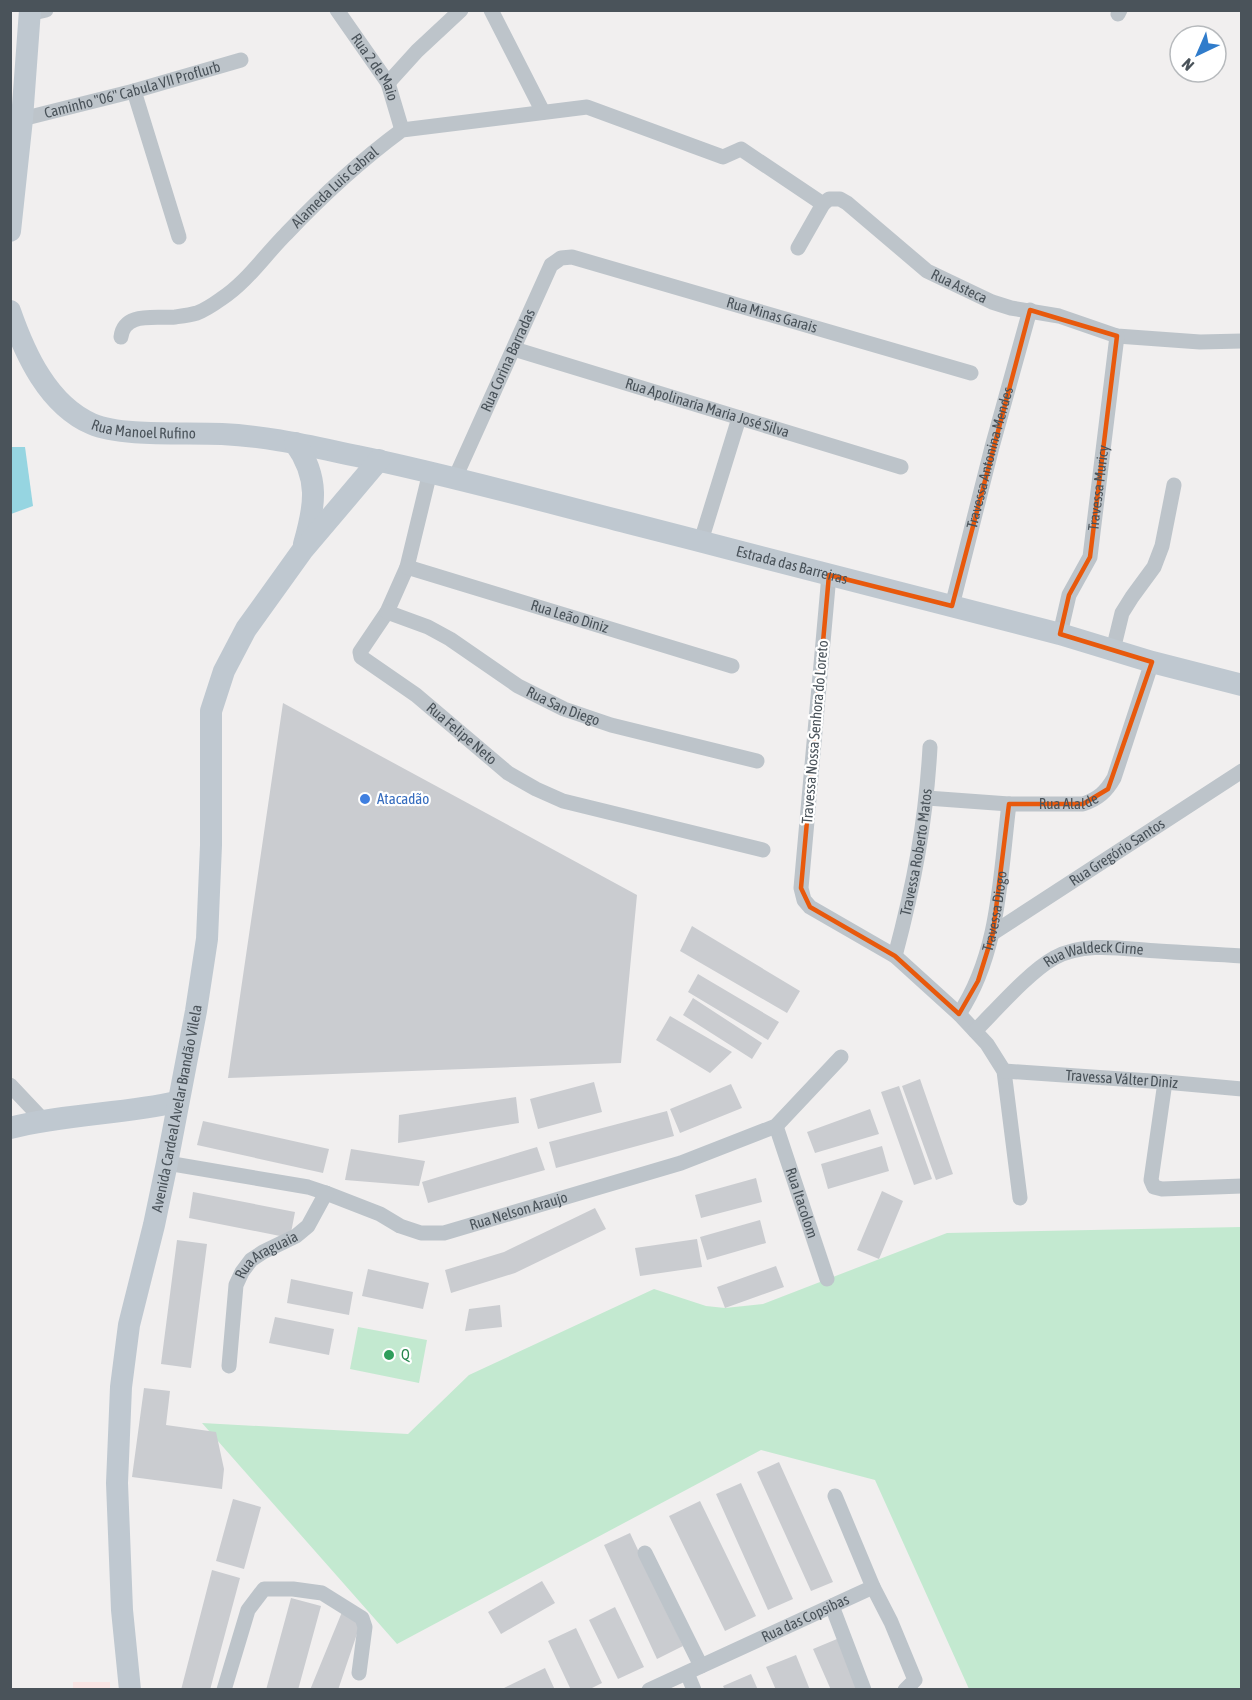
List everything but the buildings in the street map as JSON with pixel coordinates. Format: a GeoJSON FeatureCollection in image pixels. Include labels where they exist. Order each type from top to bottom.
{"type":"FeatureCollection","features":[{"type":"Feature","properties":{"kind":"main road"},"geometry":{"type":"LineString","coordinates":[[11,216],[35,12]]}},
{"type":"Feature","properties":{"kind":"main road","name":"Rua Manoel Rufino"},"geometry":{"type":"LineString","coordinates":[[10,311],[18,333],[41,378],[74,415],[94,425],[140,431],[256,436],[340,452]]}},
{"type":"Feature","properties":{"kind":"main road","name":"Avenida Cardeal Avelar Brandão Vilela"},"geometry":{"type":"LineString","coordinates":[[295,443],[308,465],[313,490],[312,509],[302,551]]}},
{"type":"Feature","properties":{"kind":"main road","name":"Estrada das Barreiras"},"geometry":{"type":"LineString","coordinates":[[340,452],[455,478],[701,541],[1060,634],[1152,662],[1242,685]]}},
{"type":"Feature","properties":{"kind":"main road","name":"Avenida Cardeal Avelar Brandão Vilela"},"geometry":{"type":"LineString","coordinates":[[130,1689],[123,1610],[117,1483],[121,1387],[129,1325],[167,1163],[196,1011],[207,939],[211,845],[211,711],[224,671],[238,643],[302,551],[379,460]]}},
{"type":"Feature","properties":{"kind":"main road"},"geometry":{"type":"LineString","coordinates":[[10,1128],[43,1120],[177,1102]]}},
{"type":"Feature","properties":{"kind":"street","name":"Rua 2 de Maio"},"geometry":{"type":"LineString","coordinates":[[337,10],[388,83],[402,130]]}},
{"type":"Feature","properties":{"kind":"street"},"geometry":{"type":"LineString","coordinates":[[388,83],[417,51],[461,10]]}},
{"type":"Feature","properties":{"kind":"street"},"geometry":{"type":"LineString","coordinates":[[402,130],[543,112],[492,10]]}},
{"type":"Feature","properties":{"kind":"street","name":"Caminho \"06\" Cabula VII Proflurb"},"geometry":{"type":"LineString","coordinates":[[22,119],[134,91],[241,60]]}},
{"type":"Feature","properties":{"kind":"street"},"geometry":{"type":"LineString","coordinates":[[134,91],[179,237]]}},
{"type":"Feature","properties":{"kind":"street","name":"Rua Asteca"},"geometry":{"type":"LineString","coordinates":[[543,112],[587,107],[723,157],[741,149],[823,204],[829,199],[840,199],[927,271],[992,302],[1011,308],[1059,316],[1117,336],[1200,342],[1242,341]]}},
{"type":"Feature","properties":{"kind":"street","name":"Alameda Luis Cabral"},"geometry":{"type":"LineString","coordinates":[[121,337],[122,330],[128,323],[138,319],[174,317],[199,312],[221,300],[242,283],[285,235],[339,182],[402,130]]}},
{"type":"Feature","properties":{"kind":"street"},"geometry":{"type":"LineString","coordinates":[[798,248],[823,204]]}},
{"type":"Feature","properties":{"kind":"street","name":"Rua Corina Barradas"},"geometry":{"type":"LineString","coordinates":[[455,478],[551,265],[561,258],[572,257]]}},
{"type":"Feature","properties":{"kind":"street","name":"Rua Minas Garais"},"geometry":{"type":"LineString","coordinates":[[572,257],[971,373]]}},
{"type":"Feature","properties":{"kind":"street","name":"Travessa Antonina Mendes"},"geometry":{"type":"LineString","coordinates":[[952,606],[992,447],[1030,310]]}},
{"type":"Feature","properties":{"kind":"street","name":"Travessa Muricy"},"geometry":{"type":"LineString","coordinates":[[1060,634],[1069,595],[1090,557],[1117,336]]}},
{"type":"Feature","properties":{"kind":"street","name":"Rua Apolinaria Maria José Silva"},"geometry":{"type":"LineString","coordinates":[[514,349],[901,467]]}},
{"type":"Feature","properties":{"kind":"street"},"geometry":{"type":"LineString","coordinates":[[701,541],[739,418]]}},
{"type":"Feature","properties":{"kind":"street","name":"Rua Felipe Neto"},"geometry":{"type":"LineString","coordinates":[[430,472],[407,567],[387,612],[360,652],[361,657],[416,695],[508,773],[536,789],[563,801],[763,850]]}},
{"type":"Feature","properties":{"kind":"street"},"geometry":{"type":"LineString","coordinates":[[1113,650],[1122,613],[1154,567],[1174,485]]}},
{"type":"Feature","properties":{"kind":"street","name":"Rua Leão Diniz"},"geometry":{"type":"LineString","coordinates":[[407,567],[732,666]]}},
{"type":"Feature","properties":{"kind":"street","name":"Travessa Nossa Senhora do Loreto"},"geometry":{"type":"LineString","coordinates":[[830,575],[801,888],[804,900],[819,914],[895,956]]}},
{"type":"Feature","properties":{"kind":"street","name":"Rua San Diego"},"geometry":{"type":"LineString","coordinates":[[387,612],[428,627],[450,639],[518,686],[564,708],[611,725],[757,761]]}},
{"type":"Feature","properties":{"kind":"street","name":"Rua Alalde"},"geometry":{"type":"LineString","coordinates":[[927,798],[1010,804],[1083,804],[1101,795],[1108,789],[1114,778],[1152,662]]}},
{"type":"Feature","properties":{"kind":"street","name":"Travessa Roberto Matos"},"geometry":{"type":"LineString","coordinates":[[895,956],[911,897],[927,798],[930,747]]}},
{"type":"Feature","properties":{"kind":"street","name":"Rua Gregório Santos"},"geometry":{"type":"LineString","coordinates":[[993,933],[1242,771]]}},
{"type":"Feature","properties":{"kind":"street","name":"Travessa Diogo"},"geometry":{"type":"LineString","coordinates":[[959,1014],[978,981],[993,933],[1010,804]]}},
{"type":"Feature","properties":{"kind":"street","name":"Rua Waldeck Cirne"},"geometry":{"type":"LineString","coordinates":[[975,1030],[1032,976],[1053,959],[1073,950],[1092,948],[1242,956]]}},
{"type":"Feature","properties":{"kind":"street"},"geometry":{"type":"LineString","coordinates":[[895,956],[975,1030],[996,1056],[1004,1071],[1020,1198]]}},
{"type":"Feature","properties":{"kind":"street","name":"Rua Nelson Araujo"},"geometry":{"type":"LineString","coordinates":[[167,1163],[289,1183],[326,1192],[421,1233],[444,1233],[681,1163],[776,1126],[841,1057]]}},
{"type":"Feature","properties":{"kind":"street","name":"Travessa Válter Diniz"},"geometry":{"type":"LineString","coordinates":[[1004,1071],[1242,1089]]}},
{"type":"Feature","properties":{"kind":"street"},"geometry":{"type":"LineString","coordinates":[[1165,1082],[1151,1180],[1154,1187],[1162,1189],[1242,1186]]}},
{"type":"Feature","properties":{"kind":"street"},"geometry":{"type":"LineString","coordinates":[[11,1086],[43,1120]]}},
{"type":"Feature","properties":{"kind":"street","name":"Rua Itacolom"},"geometry":{"type":"LineString","coordinates":[[776,1126],[827,1279]]}},
{"type":"Feature","properties":{"kind":"street","name":"Rua Araguaia"},"geometry":{"type":"LineString","coordinates":[[228,1365],[236,1285],[242,1272],[251,1260],[296,1236],[308,1226],[326,1192]]}},
{"type":"Feature","properties":{"kind":"street"},"geometry":{"type":"LineString","coordinates":[[835,1496],[915,1680],[905,1689]]}},
{"type":"Feature","properties":{"kind":"street"},"geometry":{"type":"LineString","coordinates":[[645,1553],[701,1666]]}},
{"type":"Feature","properties":{"kind":"street","name":"Rua das Copsibas"},"geometry":{"type":"LineString","coordinates":[[649,1689],[873,1587]]}},
{"type":"Feature","properties":{"kind":"street"},"geometry":{"type":"LineString","coordinates":[[224,1689],[248,1610],[264,1589],[293,1589],[322,1593],[362,1618],[365,1627],[359,1673]]}},
{"type":"Feature","properties":{"kind":"street"},"geometry":{"type":"LineString","coordinates":[[832,1606],[864,1689]]}},
{"type":"Feature","properties":{"kind":"street"},"geometry":{"type":"LineString","coordinates":[[687,1673],[694,1689]]}},
{"type":"Feature","properties":{"kind":"highlighted area"},"geometry":{"type":"Polygon","coordinates":[[[1030,310],[1117,336],[1090,557],[1069,595],[1060,634],[1152,662],[1108,789],[1083,804],[1009,804],[993,933],[978,981],[959,1014],[895,956],[810,907],[801,888],[829,575],[952,606],[1030,310]]]}},
{"type":"Feature","properties":{"kind":"shaded area"},"geometry":{"type":"Polygon","coordinates":[[[73,1682],[110,1682],[110,1689],[73,1689],[73,1682]]]}},
{"type":"Feature","properties":{"kind":"green space"},"geometry":{"type":"Polygon","coordinates":[[[1241,1227],[1241,1689],[969,1689],[875,1480],[761,1450],[397,1644],[202,1423],[408,1434],[469,1375],[654,1289],[706,1306],[725,1308],[763,1304],[947,1233],[1241,1227]]]}},
{"type":"Feature","properties":{"kind":"green space","name":"Q"},"geometry":{"type":"Polygon","coordinates":[[[358,1327],[427,1340],[419,1383],[350,1369],[358,1327]]]}},
{"type":"Feature","properties":{"kind":"water"},"geometry":{"type":"Polygon","coordinates":[[[11,447],[25,447],[33,506],[11,514],[11,447]]]}},
{"type":"Feature","properties":{"kind":"place","name":"Atacadão"},"geometry":{"type":"Point","coordinates":[365,799]}},
{"type":"Feature","properties":{"kind":"place","name":"Q"},"geometry":{"type":"Point","coordinates":[389,1355]}}]}
